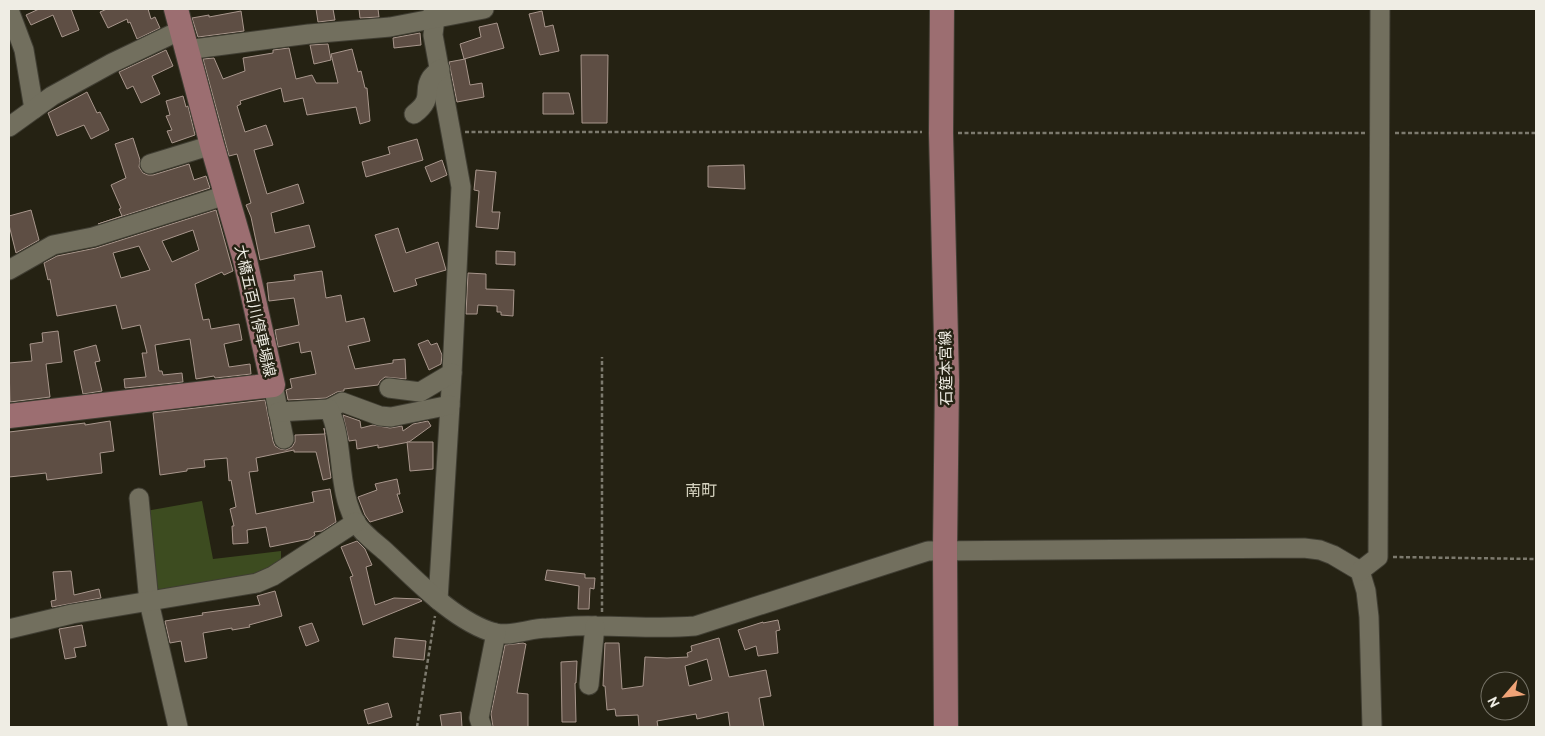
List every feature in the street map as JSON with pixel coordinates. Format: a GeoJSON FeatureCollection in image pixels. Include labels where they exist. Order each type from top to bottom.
{"type":"FeatureCollection","features":[{"type":"Feature","properties":{"kind":"main road","name":"石筵本宮線"},"geometry":{"type":"LineString","coordinates":[[942,9],[941,132],[947,380],[944,550],[946,727]]}},
{"type":"Feature","properties":{"kind":"main road","name":"大橋五百川停車場線"},"geometry":{"type":"LineString","coordinates":[[9,416],[272,385],[245,260],[181,30]]}},
{"type":"Feature","properties":{"kind":"street"},"geometry":{"type":"LineString","coordinates":[[9,127],[52,96],[112,63],[181,30],[309,34],[390,27],[425,14],[484,9]]}},
{"type":"Feature","properties":{"kind":"street"},"geometry":{"type":"LineString","coordinates":[[1360,571],[1378,557],[1380,9]]}},
{"type":"Feature","properties":{"kind":"street"},"geometry":{"type":"LineString","coordinates":[[9,10],[24,50],[34,109]]}},
{"type":"Feature","properties":{"kind":"street"},"geometry":{"type":"LineString","coordinates":[[425,14],[433,35],[461,187],[438,600]]}},
{"type":"Feature","properties":{"kind":"street"},"geometry":{"type":"LineString","coordinates":[[414,114],[425,105],[429,80],[440,70]]}},
{"type":"Feature","properties":{"kind":"street"},"geometry":{"type":"LineString","coordinates":[[150,164],[212,144]]}},
{"type":"Feature","properties":{"kind":"street"},"geometry":{"type":"LineString","coordinates":[[9,270],[53,245],[92,237],[226,195]]}},
{"type":"Feature","properties":{"kind":"street"},"geometry":{"type":"LineString","coordinates":[[390,388],[420,392],[452,373]]}},
{"type":"Feature","properties":{"kind":"street"},"geometry":{"type":"LineString","coordinates":[[272,385],[284,440]]}},
{"type":"Feature","properties":{"kind":"street"},"geometry":{"type":"LineString","coordinates":[[278,412],[329,409],[342,402],[380,416],[391,417],[450,405]]}},
{"type":"Feature","properties":{"kind":"street"},"geometry":{"type":"LineString","coordinates":[[329,409],[334,419],[342,477],[350,509],[360,528],[454,613],[496,633],[514,633],[543,628],[598,626],[663,628],[695,626],[928,551],[1304,548],[1320,550],[1333,555],[1360,571],[1366,591],[1369,617],[1372,727]]}},
{"type":"Feature","properties":{"kind":"street"},"geometry":{"type":"LineString","coordinates":[[139,498],[149,602],[178,727]]}},
{"type":"Feature","properties":{"kind":"street"},"geometry":{"type":"LineString","coordinates":[[9,629],[72,614],[257,583],[273,576],[356,522]]}},
{"type":"Feature","properties":{"kind":"street"},"geometry":{"type":"LineString","coordinates":[[589,685],[598,626]]}},
{"type":"Feature","properties":{"kind":"street"},"geometry":{"type":"LineString","coordinates":[[482,727],[479,718],[496,633]]}},
{"type":"Feature","properties":{"kind":"path"},"geometry":{"type":"LineString","coordinates":[[452,132],[1536,133]]}},
{"type":"Feature","properties":{"kind":"path"},"geometry":{"type":"LineString","coordinates":[[598,626],[602,357]]}},
{"type":"Feature","properties":{"kind":"path"},"geometry":{"type":"LineString","coordinates":[[1378,557],[1536,558]]}},
{"type":"Feature","properties":{"kind":"path"},"geometry":{"type":"LineString","coordinates":[[416,727],[438,600]]}},
{"type":"Feature","properties":{"kind":"green space"},"geometry":{"type":"Polygon","coordinates":[[[202,501],[213,559],[281,551],[281,561],[257,577],[151,597],[146,511],[202,501]]]}},
{"type":"Feature","properties":{"kind":"building"},"geometry":{"type":"Polygon","coordinates":[[[39,9],[71,9],[79,30],[62,37],[53,15],[31,25],[26,15],[39,9]]]}},
{"type":"Feature","properties":{"kind":"building"},"geometry":{"type":"Polygon","coordinates":[[[107,9],[148,9],[151,19],[155,17],[160,28],[137,39],[127,19],[108,28],[100,12],[107,9]]]}},
{"type":"Feature","properties":{"kind":"building"},"geometry":{"type":"Polygon","coordinates":[[[316,9],[333,9],[335,20],[318,22],[316,9]]]}},
{"type":"Feature","properties":{"kind":"building"},"geometry":{"type":"Polygon","coordinates":[[[359,9],[378,9],[379,17],[360,18],[359,9]]]}},
{"type":"Feature","properties":{"kind":"building"},"geometry":{"type":"Polygon","coordinates":[[[241,11],[244,31],[198,37],[192,18],[241,11]]]}},
{"type":"Feature","properties":{"kind":"building"},"geometry":{"type":"Polygon","coordinates":[[[542,11],[545,27],[553,25],[559,51],[540,55],[529,14],[542,11]]]}},
{"type":"Feature","properties":{"kind":"building"},"geometry":{"type":"Polygon","coordinates":[[[497,23],[504,48],[464,59],[460,44],[481,37],[479,27],[497,23]]]}},
{"type":"Feature","properties":{"kind":"building"},"geometry":{"type":"Polygon","coordinates":[[[420,33],[421,45],[394,48],[393,38],[420,33]]]}},
{"type":"Feature","properties":{"kind":"building"},"geometry":{"type":"Polygon","coordinates":[[[328,44],[331,60],[314,64],[310,45],[328,44]]]}},
{"type":"Feature","properties":{"kind":"building"},"geometry":{"type":"Polygon","coordinates":[[[289,48],[296,79],[312,75],[316,83],[338,83],[331,54],[352,49],[358,72],[361,71],[365,88],[367,88],[370,121],[360,124],[356,107],[307,115],[303,98],[284,102],[281,88],[240,101],[241,104],[237,106],[245,132],[266,125],[273,145],[254,150],[267,194],[298,184],[304,203],[271,213],[275,233],[309,225],[315,247],[260,260],[251,217],[246,205],[251,203],[237,154],[229,156],[203,59],[214,58],[223,79],[245,71],[243,58],[289,48]]]}},
{"type":"Feature","properties":{"kind":"building"},"geometry":{"type":"Polygon","coordinates":[[[166,50],[173,66],[152,76],[160,94],[141,103],[133,86],[127,89],[119,72],[166,50]]]}},
{"type":"Feature","properties":{"kind":"building"},"geometry":{"type":"Polygon","coordinates":[[[581,55],[608,55],[607,123],[582,123],[581,55]]]}},
{"type":"Feature","properties":{"kind":"building"},"geometry":{"type":"Polygon","coordinates":[[[465,59],[470,85],[482,83],[484,97],[457,102],[449,62],[465,59]]]}},
{"type":"Feature","properties":{"kind":"building"},"geometry":{"type":"Polygon","coordinates":[[[87,92],[97,113],[100,112],[109,130],[91,139],[84,125],[57,136],[48,113],[87,92]]]}},
{"type":"Feature","properties":{"kind":"building"},"geometry":{"type":"Polygon","coordinates":[[[543,93],[569,93],[574,114],[543,114],[543,93]]]}},
{"type":"Feature","properties":{"kind":"building"},"geometry":{"type":"Polygon","coordinates":[[[183,96],[186,107],[188,106],[195,135],[172,143],[167,131],[172,130],[166,116],[170,115],[166,101],[183,96]]]}},
{"type":"Feature","properties":{"kind":"building"},"geometry":{"type":"Polygon","coordinates":[[[133,138],[140,160],[139,167],[143,173],[153,175],[189,164],[194,180],[206,176],[210,188],[98,224],[122,216],[119,209],[121,208],[111,185],[126,178],[115,144],[133,138]]]}},
{"type":"Feature","properties":{"kind":"building"},"geometry":{"type":"Polygon","coordinates":[[[417,139],[423,160],[366,177],[362,162],[390,154],[388,147],[417,139]]]}},
{"type":"Feature","properties":{"kind":"building"},"geometry":{"type":"Polygon","coordinates":[[[442,160],[447,175],[431,182],[425,167],[442,160]]]}},
{"type":"Feature","properties":{"kind":"building"},"geometry":{"type":"Polygon","coordinates":[[[744,165],[745,189],[708,187],[708,166],[744,165]]]}},
{"type":"Feature","properties":{"kind":"building"},"geometry":{"type":"Polygon","coordinates":[[[476,170],[496,172],[492,212],[500,212],[498,229],[476,227],[479,191],[474,190],[476,170]]]}},
{"type":"Feature","properties":{"kind":"building"},"geometry":{"type":"Polygon","coordinates":[[[31,210],[39,240],[16,253],[9,225],[9,216],[31,210]]]}},
{"type":"Feature","properties":{"kind":"building"},"geometry":{"type":"Polygon","coordinates":[[[216,210],[233,271],[224,275],[222,272],[195,284],[203,320],[209,319],[211,329],[239,324],[242,340],[224,344],[229,367],[250,364],[251,374],[196,379],[190,339],[155,345],[159,371],[162,371],[163,375],[182,373],[183,382],[125,388],[124,379],[146,377],[142,353],[147,353],[140,325],[122,329],[116,305],[57,316],[50,279],[48,280],[44,263],[57,256],[96,248],[216,210]],[[193,230],[162,241],[172,262],[199,250],[193,230]],[[139,246],[113,253],[121,278],[150,270],[139,246]]]}},
{"type":"Feature","properties":{"kind":"building"},"geometry":{"type":"Polygon","coordinates":[[[398,228],[406,253],[438,242],[446,270],[415,279],[417,285],[394,292],[375,235],[398,228]]]}},
{"type":"Feature","properties":{"kind":"building"},"geometry":{"type":"Polygon","coordinates":[[[496,251],[515,252],[515,265],[496,264],[496,251]]]}},
{"type":"Feature","properties":{"kind":"building"},"geometry":{"type":"Polygon","coordinates":[[[322,271],[326,298],[341,295],[346,322],[364,318],[370,341],[348,346],[355,369],[393,363],[393,360],[405,359],[406,379],[385,377],[378,385],[344,389],[344,391],[337,392],[326,398],[288,400],[286,390],[292,388],[290,379],[316,374],[311,351],[301,353],[299,342],[278,347],[275,330],[299,325],[294,298],[269,301],[267,283],[295,280],[294,275],[322,271]]]}},
{"type":"Feature","properties":{"kind":"building"},"geometry":{"type":"Polygon","coordinates":[[[468,273],[486,274],[486,289],[514,290],[513,316],[501,315],[501,312],[497,312],[497,306],[478,305],[477,314],[466,314],[468,273]]]}},
{"type":"Feature","properties":{"kind":"building"},"geometry":{"type":"Polygon","coordinates":[[[58,331],[62,362],[46,364],[50,397],[10,402],[9,363],[32,361],[30,344],[43,342],[42,333],[58,331]]]}},
{"type":"Feature","properties":{"kind":"building"},"geometry":{"type":"Polygon","coordinates":[[[428,340],[431,345],[437,343],[442,355],[441,364],[429,370],[418,344],[428,340]]]}},
{"type":"Feature","properties":{"kind":"building"},"geometry":{"type":"Polygon","coordinates":[[[96,345],[100,361],[95,362],[102,391],[83,394],[74,351],[96,345]]]}},
{"type":"Feature","properties":{"kind":"building"},"geometry":{"type":"Polygon","coordinates":[[[265,400],[273,441],[275,446],[280,449],[286,450],[292,447],[295,442],[295,435],[325,434],[331,478],[323,480],[316,452],[294,452],[294,450],[256,458],[258,471],[249,472],[256,514],[314,502],[312,492],[330,489],[336,522],[322,531],[314,532],[315,535],[309,539],[270,547],[266,527],[247,530],[248,543],[233,544],[232,526],[234,526],[230,509],[236,507],[231,480],[229,481],[227,458],[204,460],[205,467],[160,475],[153,413],[265,400]]]}},
{"type":"Feature","properties":{"kind":"building"},"geometry":{"type":"Polygon","coordinates":[[[343,415],[360,421],[361,428],[373,425],[390,428],[402,426],[403,431],[413,424],[428,421],[431,426],[409,442],[378,448],[378,445],[357,449],[356,440],[349,441],[343,415]]]}},
{"type":"Feature","properties":{"kind":"building"},"geometry":{"type":"Polygon","coordinates":[[[110,421],[114,451],[100,453],[102,473],[47,480],[46,473],[9,477],[9,432],[110,421]]]}},
{"type":"Feature","properties":{"kind":"building"},"geometry":{"type":"Polygon","coordinates":[[[407,442],[433,442],[433,469],[410,471],[407,442]]]}},
{"type":"Feature","properties":{"kind":"building"},"geometry":{"type":"Polygon","coordinates":[[[397,479],[400,494],[397,494],[403,512],[370,522],[358,497],[377,490],[375,484],[397,479]]]}},
{"type":"Feature","properties":{"kind":"building"},"geometry":{"type":"Polygon","coordinates":[[[357,541],[365,549],[372,565],[366,567],[375,605],[394,598],[419,599],[422,601],[363,625],[350,577],[353,576],[341,547],[357,541]]]}},
{"type":"Feature","properties":{"kind":"building"},"geometry":{"type":"Polygon","coordinates":[[[547,570],[585,574],[585,578],[595,578],[594,589],[590,588],[589,609],[578,609],[579,586],[545,580],[547,570]]]}},
{"type":"Feature","properties":{"kind":"building"},"geometry":{"type":"Polygon","coordinates":[[[71,571],[74,595],[99,589],[101,598],[52,607],[51,601],[56,600],[53,572],[71,571]]]}},
{"type":"Feature","properties":{"kind":"building"},"geometry":{"type":"Polygon","coordinates":[[[275,591],[282,616],[249,625],[250,627],[203,633],[207,658],[185,662],[181,641],[170,643],[165,621],[203,615],[202,613],[260,605],[257,596],[275,591]]]}},
{"type":"Feature","properties":{"kind":"building"},"geometry":{"type":"Polygon","coordinates":[[[778,620],[780,630],[776,631],[778,653],[758,656],[756,646],[745,650],[738,630],[763,622],[778,620]]]}},
{"type":"Feature","properties":{"kind":"building"},"geometry":{"type":"Polygon","coordinates":[[[312,623],[319,641],[306,646],[299,627],[312,623]]]}},
{"type":"Feature","properties":{"kind":"building"},"geometry":{"type":"Polygon","coordinates":[[[82,625],[86,646],[74,648],[76,657],[65,659],[59,629],[82,625]]]}},
{"type":"Feature","properties":{"kind":"building"},"geometry":{"type":"Polygon","coordinates":[[[395,638],[426,641],[424,660],[393,657],[395,638]]]}},
{"type":"Feature","properties":{"kind":"building"},"geometry":{"type":"Polygon","coordinates":[[[719,638],[729,677],[766,670],[771,696],[759,698],[764,727],[730,727],[728,712],[697,719],[696,714],[657,721],[658,727],[639,727],[638,715],[616,716],[615,709],[607,710],[605,686],[603,686],[605,643],[619,643],[622,689],[643,686],[645,657],[688,657],[687,653],[692,651],[691,646],[719,638]],[[707,659],[685,666],[689,686],[712,680],[707,659]]]}},
{"type":"Feature","properties":{"kind":"building"},"geometry":{"type":"Polygon","coordinates":[[[526,644],[517,693],[528,694],[528,727],[493,727],[491,714],[505,645],[526,644]]]}},
{"type":"Feature","properties":{"kind":"building"},"geometry":{"type":"Polygon","coordinates":[[[577,661],[575,683],[576,722],[562,722],[561,662],[577,661]]]}},
{"type":"Feature","properties":{"kind":"building"},"geometry":{"type":"Polygon","coordinates":[[[388,703],[392,717],[368,724],[364,710],[388,703]]]}},
{"type":"Feature","properties":{"kind":"building"},"geometry":{"type":"Polygon","coordinates":[[[461,712],[462,727],[442,727],[440,715],[461,712]]]}},
{"type":"Feature","properties":{"kind":"district","name":"南町"},"geometry":{"type":"Point","coordinates":[701,490]}}]}
